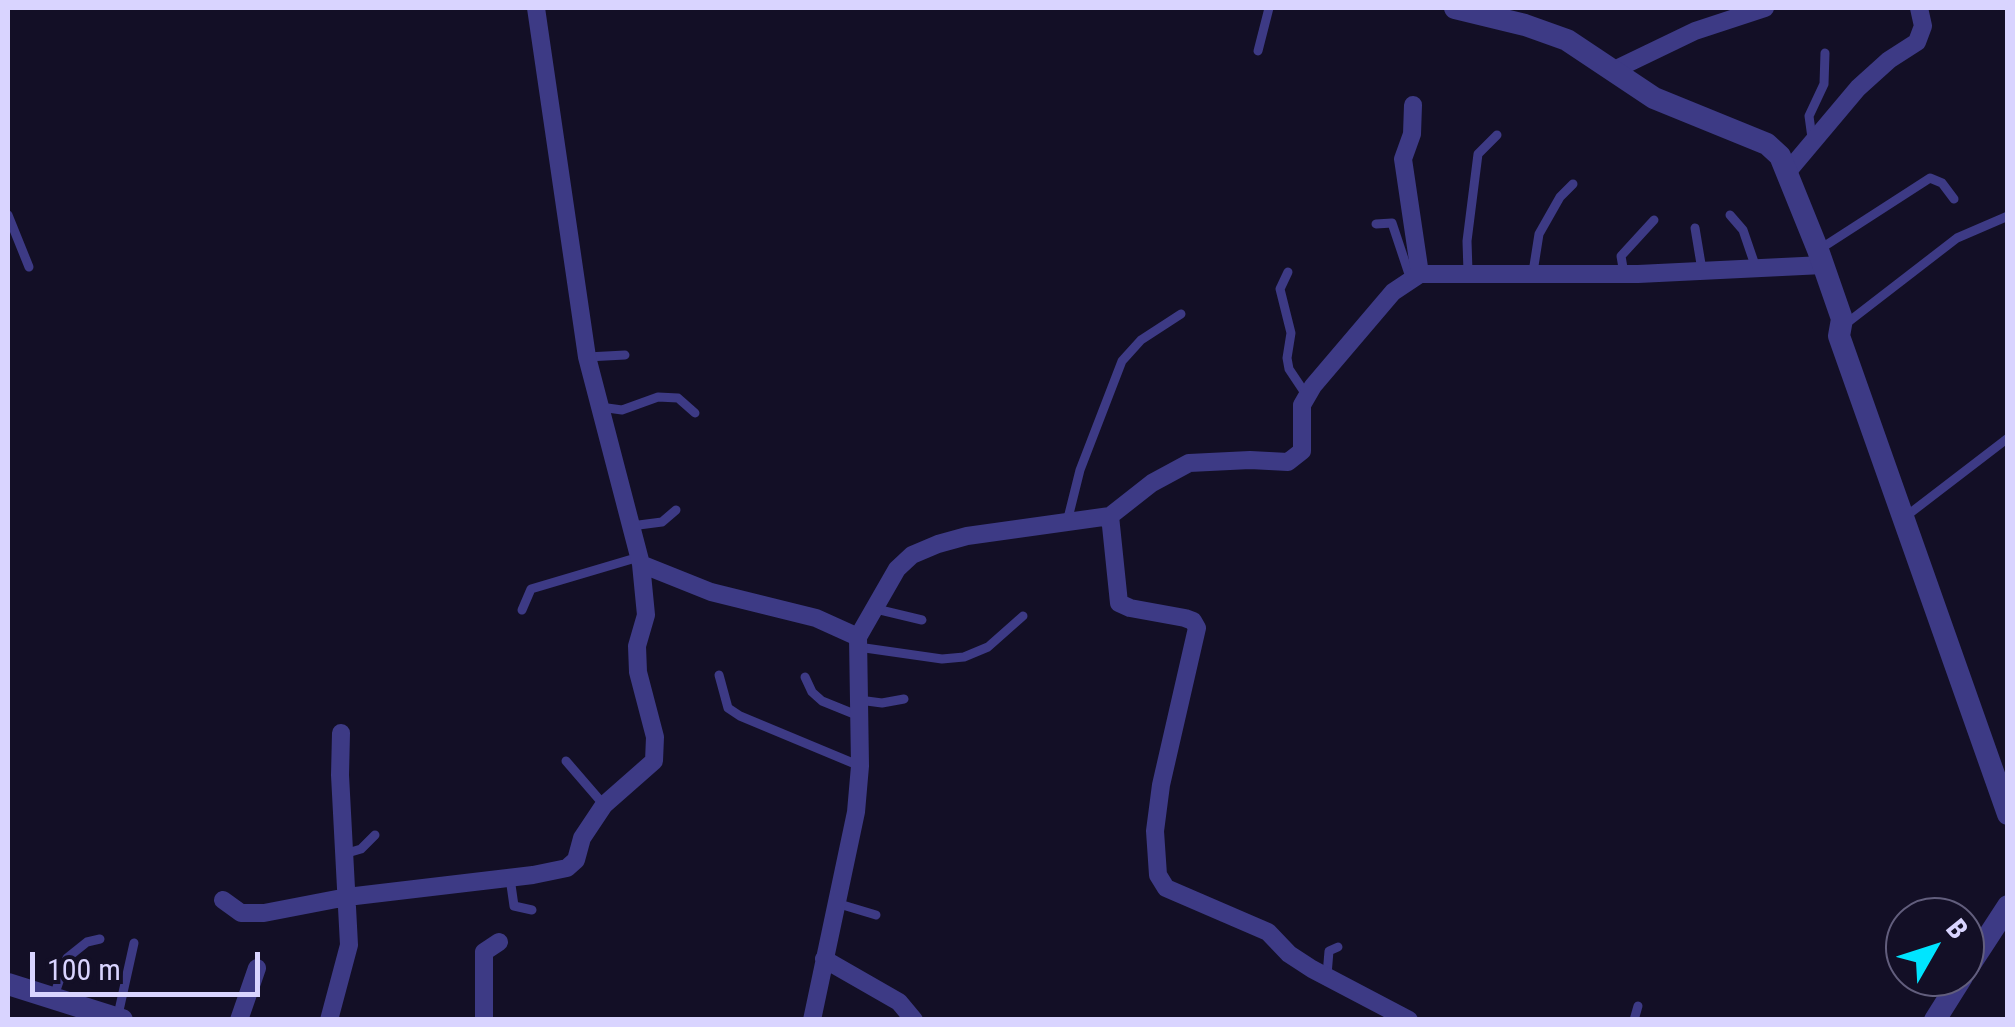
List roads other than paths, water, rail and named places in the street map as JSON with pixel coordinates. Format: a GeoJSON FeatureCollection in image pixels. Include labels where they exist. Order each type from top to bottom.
{"type":"FeatureCollection","features":[{"type":"Feature","properties":{"kind":"street"},"geometry":{"type":"LineString","coordinates":[[224,900],[241,914],[264,913],[347,897],[510,878],[573,864],[582,838],[604,805],[646,771],[657,751],[638,672],[638,646],[646,616],[640,560],[587,357],[536,8]]}},
{"type":"Feature","properties":{"kind":"street"},"geometry":{"type":"LineString","coordinates":[[1454,8],[1494,12],[1567,40],[1654,98],[1767,144],[1780,156],[1842,319],[1839,336],[2008,814]]}},
{"type":"Feature","properties":{"kind":"street"},"geometry":{"type":"LineString","coordinates":[[1788,170],[1858,88],[1889,60],[1917,42],[1922,26],[1919,8]]}},
{"type":"Feature","properties":{"kind":"street"},"geometry":{"type":"LineString","coordinates":[[1614,70],[1695,30],[1755,9]]}},
{"type":"Feature","properties":{"kind":"street"},"geometry":{"type":"LineString","coordinates":[[1413,105],[1412,134],[1403,159],[1415,276]]}},
{"type":"Feature","properties":{"kind":"street"},"geometry":{"type":"LineString","coordinates":[[812,1020],[856,812],[860,766],[858,642],[896,569],[912,556],[966,536],[1110,516],[1162,476],[1188,463],[1288,462],[1299,456],[1302,405],[1307,396],[1394,292],[1415,276],[1468,272],[1703,273],[1820,258]]}},
{"type":"Feature","properties":{"kind":"street"},"geometry":{"type":"LineString","coordinates":[[1110,516],[1118,603],[1184,618],[1193,621],[1197,628],[1161,786],[1155,831],[1158,874],[1166,888],[1268,932],[1289,954],[1409,1020]]}},
{"type":"Feature","properties":{"kind":"street"},"geometry":{"type":"LineString","coordinates":[[640,560],[711,592],[816,618],[858,642]]}},
{"type":"Feature","properties":{"kind":"street"},"geometry":{"type":"LineString","coordinates":[[329,1020],[350,945],[341,734]]}},
{"type":"Feature","properties":{"kind":"street"},"geometry":{"type":"LineString","coordinates":[[1985,941],[2008,906]]}},
{"type":"Feature","properties":{"kind":"street"},"geometry":{"type":"LineString","coordinates":[[484,1020],[484,952],[499,942]]}},
{"type":"Feature","properties":{"kind":"street"},"geometry":{"type":"LineString","coordinates":[[824,959],[898,1002],[914,1020]]}},
{"type":"Feature","properties":{"kind":"street"},"geometry":{"type":"LineString","coordinates":[[239,1020],[257,968]]}},
{"type":"Feature","properties":{"kind":"street"},"geometry":{"type":"LineString","coordinates":[[8,984],[120,1019]]}},
{"type":"Feature","properties":{"kind":"street"},"geometry":{"type":"LineString","coordinates":[[1935,1020],[1949,997]]}},
{"type":"Feature","properties":{"kind":"lane"},"geometry":{"type":"LineString","coordinates":[[1258,51],[1269,8]]}},
{"type":"Feature","properties":{"kind":"lane"},"geometry":{"type":"LineString","coordinates":[[1813,141],[1809,116],[1824,84],[1825,52]]}},
{"type":"Feature","properties":{"kind":"lane"},"geometry":{"type":"LineString","coordinates":[[1468,272],[1467,240],[1478,154],[1497,136]]}},
{"type":"Feature","properties":{"kind":"lane"},"geometry":{"type":"LineString","coordinates":[[1820,258],[1930,178],[1942,183],[1954,199]]}},
{"type":"Feature","properties":{"kind":"lane"},"geometry":{"type":"LineString","coordinates":[[1533,272],[1539,234],[1560,197],[1573,184]]}},
{"type":"Feature","properties":{"kind":"lane"},"geometry":{"type":"LineString","coordinates":[[8,215],[29,266]]}},
{"type":"Feature","properties":{"kind":"lane"},"geometry":{"type":"LineString","coordinates":[[1730,215],[1743,230],[1756,268]]}},
{"type":"Feature","properties":{"kind":"lane"},"geometry":{"type":"LineString","coordinates":[[1841,327],[1957,238],[2008,216]]}},
{"type":"Feature","properties":{"kind":"lane"},"geometry":{"type":"LineString","coordinates":[[1624,274],[1622,256],[1627,246],[1654,220]]}},
{"type":"Feature","properties":{"kind":"lane"},"geometry":{"type":"LineString","coordinates":[[1376,224],[1392,223],[1415,276]]}},
{"type":"Feature","properties":{"kind":"lane"},"geometry":{"type":"LineString","coordinates":[[1695,228],[1703,273]]}},
{"type":"Feature","properties":{"kind":"lane"},"geometry":{"type":"LineString","coordinates":[[1288,272],[1280,289],[1290,334],[1287,358],[1289,369],[1307,396]]}},
{"type":"Feature","properties":{"kind":"lane"},"geometry":{"type":"LineString","coordinates":[[1067,522],[1080,470],[1122,361],[1141,340],[1181,314]]}},
{"type":"Feature","properties":{"kind":"lane"},"geometry":{"type":"LineString","coordinates":[[587,357],[625,354]]}},
{"type":"Feature","properties":{"kind":"lane"},"geometry":{"type":"LineString","coordinates":[[600,407],[622,410],[658,397],[678,398],[695,414]]}},
{"type":"Feature","properties":{"kind":"lane"},"geometry":{"type":"LineString","coordinates":[[1903,519],[2008,438]]}},
{"type":"Feature","properties":{"kind":"lane"},"geometry":{"type":"LineString","coordinates":[[631,526],[662,522],[676,510]]}},
{"type":"Feature","properties":{"kind":"lane"},"geometry":{"type":"LineString","coordinates":[[522,610],[531,589],[640,560]]}},
{"type":"Feature","properties":{"kind":"lane"},"geometry":{"type":"LineString","coordinates":[[873,608],[922,620]]}},
{"type":"Feature","properties":{"kind":"lane"},"geometry":{"type":"LineString","coordinates":[[858,642],[942,660],[964,657],[988,647],[1022,616]]}},
{"type":"Feature","properties":{"kind":"lane"},"geometry":{"type":"LineString","coordinates":[[719,675],[728,708],[740,716],[860,766]]}},
{"type":"Feature","properties":{"kind":"lane"},"geometry":{"type":"LineString","coordinates":[[806,677],[812,692],[822,701],[859,708],[904,699]]}},
{"type":"Feature","properties":{"kind":"lane"},"geometry":{"type":"LineString","coordinates":[[566,761],[604,805]]}},
{"type":"Feature","properties":{"kind":"lane"},"geometry":{"type":"LineString","coordinates":[[344,854],[361,849],[375,836]]}},
{"type":"Feature","properties":{"kind":"lane"},"geometry":{"type":"LineString","coordinates":[[510,878],[514,906],[532,910]]}},
{"type":"Feature","properties":{"kind":"lane"},"geometry":{"type":"LineString","coordinates":[[836,903],[876,914]]}},
{"type":"Feature","properties":{"kind":"lane"},"geometry":{"type":"LineString","coordinates":[[53,998],[68,958],[87,942],[100,939]]}},
{"type":"Feature","properties":{"kind":"lane"},"geometry":{"type":"LineString","coordinates":[[120,1019],[134,943]]}},
{"type":"Feature","properties":{"kind":"lane"},"geometry":{"type":"LineString","coordinates":[[1327,977],[1329,951],[1338,947]]}},
{"type":"Feature","properties":{"kind":"lane"},"geometry":{"type":"LineString","coordinates":[[1634,1020],[1638,1006]]}}]}
